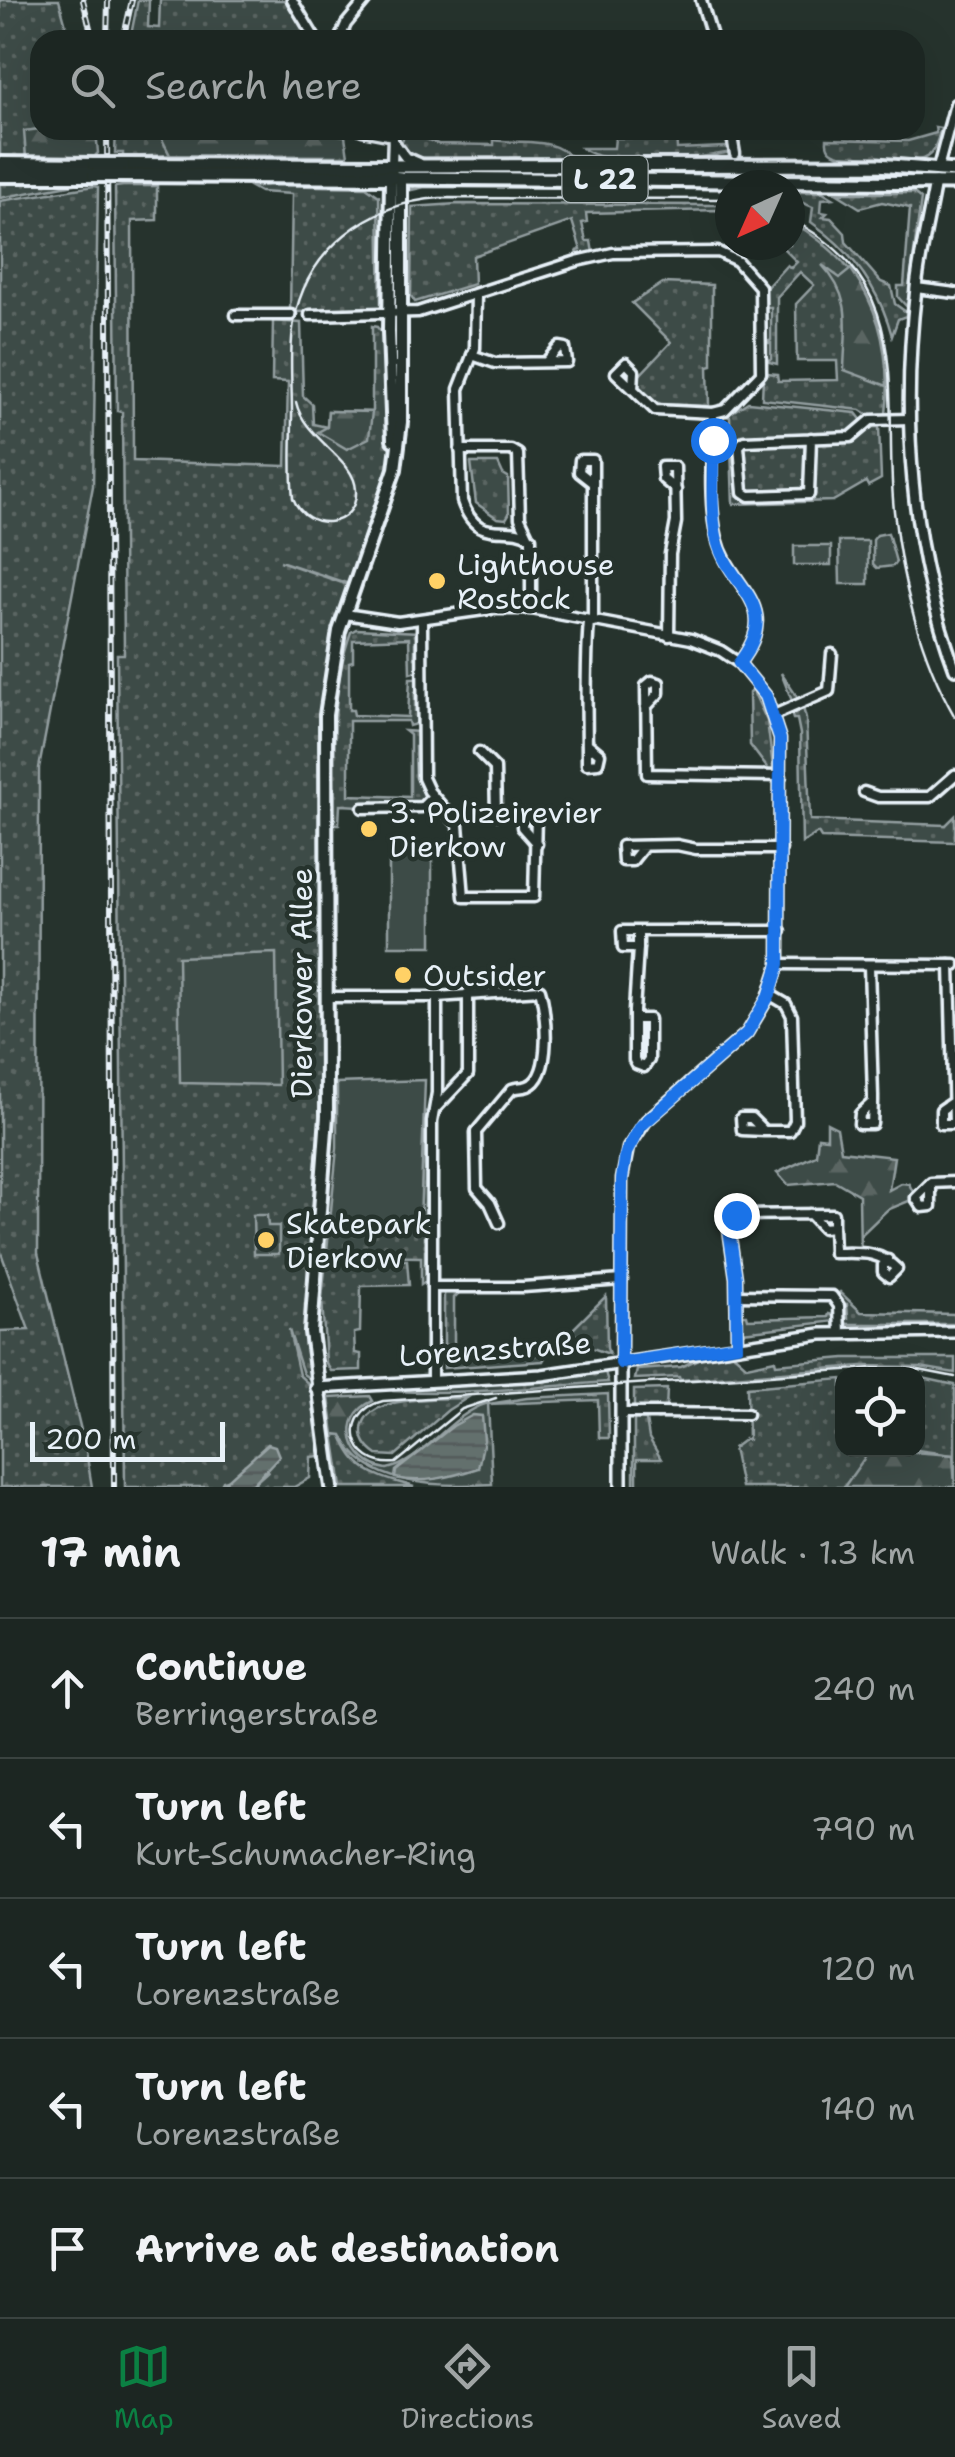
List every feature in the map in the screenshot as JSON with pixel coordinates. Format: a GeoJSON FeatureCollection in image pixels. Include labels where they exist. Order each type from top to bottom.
{"type":"FeatureCollection","features":[{"type":"Feature","properties":{"kind":"highway","name":"L 22"},"geometry":{"type":"LineString","coordinates":[[0,164],[94,170]]}},
{"type":"Feature","properties":{"kind":"highway","name":"L 22"},"geometry":{"type":"LineString","coordinates":[[0,175],[94,170],[395,174]]}},
{"type":"Feature","properties":{"kind":"main road","name":"L 22"},"geometry":{"type":"LineString","coordinates":[[395,174],[426,167],[876,165],[936,175],[955,183]]}},
{"type":"Feature","properties":{"kind":"main road","name":"L 22"},"geometry":{"type":"LineString","coordinates":[[395,174],[936,175],[955,170]]}},
{"type":"Feature","properties":{"kind":"main road","name":"Dierkower Allee"},"geometry":{"type":"LineString","coordinates":[[332,1487],[316,1388],[311,1310],[326,1150],[326,716],[334,655],[389,486],[401,422],[394,314],[395,174]]}},
{"type":"Feature","properties":{"kind":"street"},"geometry":{"type":"LineString","coordinates":[[292,0],[310,30]]}},
{"type":"Feature","properties":{"kind":"street"},"geometry":{"type":"LineString","coordinates":[[343,30],[366,0]]}},
{"type":"Feature","properties":{"kind":"street"},"geometry":{"type":"LineString","coordinates":[[701,0],[709,30]]}},
{"type":"Feature","properties":{"kind":"street"},"geometry":{"type":"LineString","coordinates":[[955,104],[936,175],[916,288],[909,419],[912,477],[926,570],[955,669]]}},
{"type":"Feature","properties":{"kind":"street"},"geometry":{"type":"LineString","coordinates":[[733,140],[735,154]]}},
{"type":"Feature","properties":{"kind":"street"},"geometry":{"type":"LineString","coordinates":[[393,141],[405,157],[426,167]]}},
{"type":"Feature","properties":{"kind":"street"},"geometry":{"type":"LineString","coordinates":[[393,141],[395,174]]}},
{"type":"Feature","properties":{"kind":"street"},"geometry":{"type":"LineString","coordinates":[[310,315],[431,310],[577,261],[613,253],[718,252],[732,257],[760,286],[760,376],[727,409],[714,413],[655,410],[633,390]]}},
{"type":"Feature","properties":{"kind":"street"},"geometry":{"type":"LineString","coordinates":[[916,288],[955,293]]}},
{"type":"Feature","properties":{"kind":"street"},"geometry":{"type":"LineString","coordinates":[[476,294],[476,342],[460,385],[462,500],[468,514],[489,531],[528,535]]}},
{"type":"Feature","properties":{"kind":"street"},"geometry":{"type":"LineString","coordinates":[[236,314],[291,315]]}},
{"type":"Feature","properties":{"kind":"street"},"geometry":{"type":"LineString","coordinates":[[472,355],[495,363],[546,362]]}},
{"type":"Feature","properties":{"kind":"street"},"geometry":{"type":"LineString","coordinates":[[714,413],[716,535],[752,602],[757,629],[753,644],[739,663]]}},
{"type":"Feature","properties":{"kind":"street"},"geometry":{"type":"LineString","coordinates":[[811,438],[810,494],[745,494],[740,475],[742,442],[811,438],[851,437],[872,420],[909,419]]}},
{"type":"Feature","properties":{"kind":"street"},"geometry":{"type":"LineString","coordinates":[[460,450],[511,450],[518,454],[520,518],[532,542],[531,609]]}},
{"type":"Feature","properties":{"kind":"street"},"geometry":{"type":"LineString","coordinates":[[587,744],[593,483]]}},
{"type":"Feature","properties":{"kind":"street"},"geometry":{"type":"LineString","coordinates":[[669,636],[676,490]]}},
{"type":"Feature","properties":{"kind":"street"},"geometry":{"type":"LineString","coordinates":[[345,614],[386,622],[491,609],[531,609],[705,644],[739,663],[761,689],[774,715],[780,739],[781,931],[779,964],[770,994],[747,1033],[652,1115],[629,1145],[622,1179],[621,1487]]}},
{"type":"Feature","properties":{"kind":"street"},"geometry":{"type":"LineString","coordinates":[[422,620],[423,778],[458,825],[462,894],[467,899],[534,898],[536,816],[496,814],[495,768],[480,752]]}},
{"type":"Feature","properties":{"kind":"street"},"geometry":{"type":"LineString","coordinates":[[774,715],[827,694],[832,686],[832,654]]}},
{"type":"Feature","properties":{"kind":"street"},"geometry":{"type":"LineString","coordinates":[[646,707],[647,774],[781,776]]}},
{"type":"Feature","properties":{"kind":"street"},"geometry":{"type":"LineString","coordinates":[[864,792],[878,798],[930,797],[955,775]]}},
{"type":"Feature","properties":{"kind":"street"},"geometry":{"type":"LineString","coordinates":[[362,808],[422,806],[433,796]]}},
{"type":"Feature","properties":{"kind":"street"},"geometry":{"type":"LineString","coordinates":[[644,846],[780,849]]}},
{"type":"Feature","properties":{"kind":"street"},"geometry":{"type":"LineString","coordinates":[[638,948],[623,948],[622,932],[781,931]]}},
{"type":"Feature","properties":{"kind":"street"},"geometry":{"type":"LineString","coordinates":[[634,1018],[649,1018],[649,1060],[644,1067],[634,1060],[634,1018],[638,932]]}},
{"type":"Feature","properties":{"kind":"street"},"geometry":{"type":"LineString","coordinates":[[779,964],[952,965],[954,1100]]}},
{"type":"Feature","properties":{"kind":"street"},"geometry":{"type":"LineString","coordinates":[[869,966],[872,1102]]}},
{"type":"Feature","properties":{"kind":"street"},"geometry":{"type":"LineString","coordinates":[[326,997],[468,998],[540,990],[545,1006],[545,1056],[538,1077],[528,1086],[512,1089],[476,1135],[477,1188],[490,1203],[499,1223]]}},
{"type":"Feature","properties":{"kind":"street"},"geometry":{"type":"LineString","coordinates":[[764,1131],[790,1132],[795,1121],[792,1016],[786,1004],[770,994]]}},
{"type":"Feature","properties":{"kind":"street"},"geometry":{"type":"LineString","coordinates":[[432,1380],[432,1122],[436,1110],[437,997]]}},
{"type":"Feature","properties":{"kind":"street"},"geometry":{"type":"LineString","coordinates":[[436,1110],[468,1074],[468,998]]}},
{"type":"Feature","properties":{"kind":"street"},"geometry":{"type":"LineString","coordinates":[[932,1184],[955,1182]]}},
{"type":"Feature","properties":{"kind":"street"},"geometry":{"type":"LineString","coordinates":[[737,1345],[737,1295],[727,1216],[833,1214],[834,1253],[880,1254],[888,1260]]}},
{"type":"Feature","properties":{"kind":"street"},"geometry":{"type":"LineString","coordinates":[[432,1288],[522,1288],[622,1280]]}},
{"type":"Feature","properties":{"kind":"street"},"geometry":{"type":"LineString","coordinates":[[737,1295],[832,1296],[839,1306],[840,1333]]}},
{"type":"Feature","properties":{"kind":"street","name":"Lorenzstraße"},"geometry":{"type":"LineString","coordinates":[[316,1388],[542,1375],[840,1333],[955,1332]]}},
{"type":"Feature","properties":{"kind":"street"},"geometry":{"type":"LineString","coordinates":[[621,1413],[747,1414]]}},
{"type":"Feature","properties":{"kind":"green space"},"geometry":{"type":"Polygon","coordinates":[[[0,0],[59,0],[67,30],[30,30],[30,130],[25,131],[26,157],[0,157],[0,0]]]}},
{"type":"Feature","properties":{"kind":"green space"},"geometry":{"type":"Polygon","coordinates":[[[138,0],[149,0],[148,27],[159,28],[160,0],[288,0],[304,30],[132,30],[138,0]]]}},
{"type":"Feature","properties":{"kind":"green space"},"geometry":{"type":"Polygon","coordinates":[[[935,127],[941,128],[934,149],[918,160],[840,155],[830,150],[827,142],[925,140],[925,136],[936,133],[935,127]]]}},
{"type":"Feature","properties":{"kind":"green space"},"geometry":{"type":"Polygon","coordinates":[[[30,130],[30,140],[97,140],[98,153],[94,157],[26,157],[24,131],[30,130]]]}},
{"type":"Feature","properties":{"kind":"green space"},"geometry":{"type":"Polygon","coordinates":[[[116,140],[162,140],[170,155],[123,157],[123,153],[115,153],[116,140]]]}},
{"type":"Feature","properties":{"kind":"green space"},"geometry":{"type":"Polygon","coordinates":[[[162,140],[346,140],[348,156],[170,155],[162,140]]]}},
{"type":"Feature","properties":{"kind":"green space"},"geometry":{"type":"Polygon","coordinates":[[[402,140],[438,144],[494,145],[494,140],[538,143],[557,147],[575,161],[434,160],[407,155],[400,145],[402,140]]]}},
{"type":"Feature","properties":{"kind":"green space"},"geometry":{"type":"Polygon","coordinates":[[[615,140],[677,140],[677,149],[725,147],[732,152],[634,161],[596,155],[582,148],[614,148],[615,140]]]}},
{"type":"Feature","properties":{"kind":"green space"},"geometry":{"type":"Polygon","coordinates":[[[567,171],[715,171],[715,175],[533,174],[567,171]]]}},
{"type":"Feature","properties":{"kind":"green space"},"geometry":{"type":"Polygon","coordinates":[[[805,171],[914,171],[914,174],[805,176],[805,171]]]}},
{"type":"Feature","properties":{"kind":"green space"},"geometry":{"type":"Polygon","coordinates":[[[0,182],[80,183],[0,198],[0,182]]]}},
{"type":"Feature","properties":{"kind":"green space"},"geometry":{"type":"Polygon","coordinates":[[[420,183],[715,184],[715,188],[425,187],[407,191],[420,183]]]}},
{"type":"Feature","properties":{"kind":"green space"},"geometry":{"type":"Polygon","coordinates":[[[157,186],[157,220],[132,221],[133,461],[286,466],[288,382],[272,381],[273,321],[301,323],[303,396],[312,404],[313,424],[327,427],[328,411],[372,412],[372,326],[385,337],[393,466],[355,586],[280,561],[351,586],[331,650],[320,1021],[323,1156],[307,1328],[310,1379],[303,1374],[289,1330],[299,1375],[311,1386],[321,1456],[311,1457],[310,1478],[294,1487],[250,1487],[269,1470],[223,1481],[220,1487],[125,1487],[117,654],[124,654],[115,187],[157,186]]]}},
{"type":"Feature","properties":{"kind":"green space"},"geometry":{"type":"Polygon","coordinates":[[[98,187],[93,486],[39,768],[38,1253],[92,1487],[0,1487],[0,1331],[29,1330],[0,1250],[0,201],[98,187]]]}},
{"type":"Feature","properties":{"kind":"green space"},"geometry":{"type":"Polygon","coordinates":[[[251,187],[366,187],[379,196],[381,308],[290,312],[292,194],[260,192],[251,187]]]}},
{"type":"Feature","properties":{"kind":"green space"},"geometry":{"type":"Polygon","coordinates":[[[805,192],[823,192],[833,198],[822,199],[821,212],[827,213],[823,217],[831,218],[881,282],[891,286],[895,304],[906,312],[906,316],[898,319],[892,336],[880,302],[862,272],[839,245],[811,222],[813,207],[805,204],[805,192]]]}},
{"type":"Feature","properties":{"kind":"green space"},"geometry":{"type":"Polygon","coordinates":[[[836,193],[914,193],[921,199],[907,307],[898,297],[898,286],[904,286],[910,208],[882,202],[860,208],[836,193]]]}},
{"type":"Feature","properties":{"kind":"green space"},"geometry":{"type":"Polygon","coordinates":[[[715,205],[715,210],[586,213],[587,222],[582,223],[593,253],[578,254],[581,250],[572,221],[473,256],[474,284],[415,302],[411,296],[412,207],[715,205]]]}},
{"type":"Feature","properties":{"kind":"green space"},"geometry":{"type":"Polygon","coordinates":[[[805,231],[838,257],[870,302],[886,354],[886,414],[869,415],[861,410],[762,399],[767,373],[777,374],[778,381],[838,380],[837,361],[797,361],[796,304],[814,285],[800,272],[777,297],[777,364],[765,361],[771,359],[771,343],[766,343],[771,340],[771,307],[766,307],[765,289],[787,265],[791,268],[805,260],[805,231]]]}},
{"type":"Feature","properties":{"kind":"green space"},"geometry":{"type":"Polygon","coordinates":[[[822,265],[840,278],[851,269],[867,297],[882,339],[887,386],[844,370],[843,302],[822,265]]]}},
{"type":"Feature","properties":{"kind":"green space"},"geometry":{"type":"Polygon","coordinates":[[[663,283],[712,285],[709,406],[661,404],[661,409],[657,408],[659,403],[653,401],[651,405],[639,394],[639,376],[671,342],[632,303],[663,283]]]}},
{"type":"Feature","properties":{"kind":"green space"},"geometry":{"type":"Polygon","coordinates":[[[748,402],[856,413],[867,427],[879,427],[881,479],[868,486],[866,482],[833,501],[733,504],[730,417],[726,416],[748,402]]]}},
{"type":"Feature","properties":{"kind":"green space"},"geometry":{"type":"Polygon","coordinates":[[[328,411],[372,412],[369,438],[347,449],[318,432],[327,427],[328,411]]]}},
{"type":"Feature","properties":{"kind":"green space"},"geometry":{"type":"Polygon","coordinates":[[[471,463],[498,463],[508,477],[506,519],[497,518],[476,503],[471,463]]]}},
{"type":"Feature","properties":{"kind":"green space"},"geometry":{"type":"Polygon","coordinates":[[[888,533],[896,562],[877,568],[873,564],[873,540],[888,533]]]}},
{"type":"Feature","properties":{"kind":"green space"},"geometry":{"type":"Polygon","coordinates":[[[839,541],[868,541],[868,584],[840,584],[839,541]]]}},
{"type":"Feature","properties":{"kind":"green space"},"geometry":{"type":"Polygon","coordinates":[[[794,546],[831,546],[831,565],[794,565],[794,546]]]}},
{"type":"Feature","properties":{"kind":"green space"},"geometry":{"type":"Polygon","coordinates":[[[351,632],[419,632],[415,658],[420,658],[420,670],[410,673],[409,638],[353,640],[349,710],[354,715],[408,717],[410,678],[417,678],[420,692],[415,692],[415,711],[420,712],[419,723],[409,726],[408,721],[349,721],[349,795],[410,797],[410,735],[405,731],[419,732],[420,747],[415,747],[416,778],[428,798],[411,806],[410,801],[380,802],[380,806],[373,806],[373,801],[362,806],[340,805],[339,824],[335,824],[336,703],[344,655],[351,632]]]}},
{"type":"Feature","properties":{"kind":"green space"},"geometry":{"type":"Polygon","coordinates":[[[781,673],[802,704],[806,719],[810,820],[946,825],[955,816],[955,842],[821,838],[818,833],[802,843],[800,734],[781,673]]]}},
{"type":"Feature","properties":{"kind":"green space"},"geometry":{"type":"Polygon","coordinates":[[[756,687],[754,693],[767,721],[773,767],[778,768],[778,773],[771,773],[750,745],[749,693],[756,687]]]}},
{"type":"Feature","properties":{"kind":"green space"},"geometry":{"type":"Polygon","coordinates":[[[389,857],[432,857],[432,946],[389,946],[389,857]]]}},
{"type":"Feature","properties":{"kind":"green space"},"geometry":{"type":"Polygon","coordinates":[[[276,953],[278,1085],[180,1083],[178,957],[276,953]]]}},
{"type":"Feature","properties":{"kind":"green space"},"geometry":{"type":"Polygon","coordinates":[[[425,1080],[420,1223],[330,1221],[337,1148],[337,1083],[425,1080]]]}},
{"type":"Feature","properties":{"kind":"green space"},"geometry":{"type":"Polygon","coordinates":[[[424,1111],[431,1114],[426,1116],[425,1128],[425,1239],[429,1240],[429,1251],[425,1251],[425,1268],[430,1269],[430,1279],[421,1285],[421,1257],[361,1256],[362,1263],[407,1260],[409,1285],[361,1286],[360,1332],[354,1333],[361,1370],[331,1371],[326,1363],[322,1299],[330,1221],[420,1223],[424,1111]]]}},
{"type":"Feature","properties":{"kind":"green space"},"geometry":{"type":"Polygon","coordinates":[[[827,1123],[837,1128],[841,1151],[894,1157],[889,1190],[909,1184],[916,1198],[887,1210],[861,1235],[860,1253],[859,1195],[835,1181],[788,1185],[777,1173],[816,1155],[818,1137],[827,1138],[827,1123]]]}},
{"type":"Feature","properties":{"kind":"green space","name":"Skatepark Dierkow"},"geometry":{"type":"Polygon","coordinates":[[[253,1215],[267,1215],[268,1226],[279,1226],[279,1254],[254,1254],[253,1215]]]}},
{"type":"Feature","properties":{"kind":"green space"},"geometry":{"type":"Polygon","coordinates":[[[444,1290],[455,1290],[458,1294],[454,1298],[454,1349],[459,1354],[478,1355],[479,1350],[548,1352],[543,1361],[444,1368],[444,1290]]]}},
{"type":"Feature","properties":{"kind":"green space"},"geometry":{"type":"Polygon","coordinates":[[[840,1292],[861,1312],[955,1314],[955,1324],[847,1324],[842,1319],[848,1318],[847,1304],[841,1304],[836,1296],[840,1292]]]}},
{"type":"Feature","properties":{"kind":"green space"},"geometry":{"type":"Polygon","coordinates":[[[606,1296],[609,1354],[578,1343],[568,1334],[606,1296]]]}},
{"type":"Feature","properties":{"kind":"green space"},"geometry":{"type":"Polygon","coordinates":[[[742,1315],[748,1319],[836,1316],[836,1321],[742,1332],[742,1315]]]}},
{"type":"Feature","properties":{"kind":"green space"},"geometry":{"type":"Polygon","coordinates":[[[729,1350],[747,1366],[775,1360],[776,1364],[845,1358],[955,1358],[955,1373],[925,1367],[862,1366],[680,1380],[635,1379],[637,1370],[681,1367],[729,1350]]]}},
{"type":"Feature","properties":{"kind":"green space"},"geometry":{"type":"Polygon","coordinates":[[[605,1372],[608,1382],[501,1390],[420,1392],[393,1391],[388,1386],[530,1382],[605,1372]]]}},
{"type":"Feature","properties":{"kind":"green space"},"geometry":{"type":"Polygon","coordinates":[[[925,1379],[955,1385],[955,1480],[953,1455],[925,1451],[925,1379]]]}},
{"type":"Feature","properties":{"kind":"green space"},"geometry":{"type":"Polygon","coordinates":[[[835,1380],[835,1457],[866,1457],[844,1487],[741,1487],[733,1448],[748,1440],[747,1387],[835,1380]]]}},
{"type":"Feature","properties":{"kind":"green space"},"geometry":{"type":"Polygon","coordinates":[[[667,1389],[666,1410],[634,1410],[634,1390],[667,1389]]]}},
{"type":"Feature","properties":{"kind":"green space"},"geometry":{"type":"Polygon","coordinates":[[[608,1394],[609,1438],[599,1438],[598,1400],[488,1404],[527,1398],[608,1394]]]}},
{"type":"Feature","properties":{"kind":"green space"},"geometry":{"type":"Polygon","coordinates":[[[370,1396],[373,1401],[354,1418],[352,1439],[364,1459],[387,1469],[413,1457],[461,1417],[488,1403],[492,1484],[427,1484],[385,1474],[367,1465],[342,1435],[334,1434],[329,1398],[370,1396]]]}},
{"type":"Feature","properties":{"kind":"green space"},"geometry":{"type":"Polygon","coordinates":[[[467,1398],[395,1456],[377,1455],[364,1441],[362,1429],[366,1418],[390,1404],[467,1398]]]}},
{"type":"Feature","properties":{"kind":"green space"},"geometry":{"type":"Polygon","coordinates":[[[634,1419],[646,1420],[649,1438],[661,1459],[637,1459],[637,1487],[634,1487],[634,1419]]]}},
{"type":"Feature","properties":{"kind":"green space"},"geometry":{"type":"Polygon","coordinates":[[[334,1434],[342,1435],[354,1458],[370,1472],[414,1487],[342,1487],[334,1434]]]}},
{"type":"Feature","properties":{"kind":"green space"},"geometry":{"type":"Polygon","coordinates":[[[953,1455],[955,1487],[844,1487],[865,1457],[953,1455]]]}},
{"type":"Feature","properties":{"kind":"shaded area"},"geometry":{"type":"Polygon","coordinates":[[[473,1415],[482,1416],[484,1440],[478,1468],[437,1479],[395,1478],[396,1471],[473,1415]]]}},
{"type":"Feature","properties":{"kind":"shaded area"},"geometry":{"type":"Polygon","coordinates":[[[268,1444],[275,1446],[279,1456],[250,1487],[220,1487],[268,1444]]]}},
{"type":"Feature","properties":{"kind":"tram line"},"geometry":{"type":"LineString","coordinates":[[296,402],[309,427],[353,479],[354,503],[341,519],[330,522],[309,517],[293,498],[291,356],[294,322],[312,273],[327,252],[366,220],[389,209],[440,198],[715,199]]}},
{"type":"Feature","properties":{"kind":"tram line"},"geometry":{"type":"LineString","coordinates":[[805,229],[831,245],[859,276],[876,310],[886,346],[890,385],[891,468],[902,564],[922,643],[955,717]]}},
{"type":"Feature","properties":{"kind":"tram line"},"geometry":{"type":"LineString","coordinates":[[496,1398],[462,1409],[396,1463],[368,1457],[355,1438],[360,1416],[383,1401],[873,1368],[914,1369],[955,1377]]}},
{"type":"Feature","properties":{"kind":"railway"},"geometry":{"type":"LineString","coordinates":[[83,0],[90,30]]}},
{"type":"Feature","properties":{"kind":"railway"},"geometry":{"type":"LineString","coordinates":[[107,30],[108,0]]}},
{"type":"Feature","properties":{"kind":"railway"},"geometry":{"type":"LineString","coordinates":[[125,30],[132,0]]}},
{"type":"Feature","properties":{"kind":"railway"},"geometry":{"type":"LineString","coordinates":[[107,140],[114,1487]]}},
{"type":"Feature","properties":{"kind":"place","name":"Lighthouse Rostock"},"geometry":{"type":"Point","coordinates":[437,581]}},
{"type":"Feature","properties":{"kind":"place","name":"3. Polizeirevier Dierkow"},"geometry":{"type":"Point","coordinates":[369,829]}},
{"type":"Feature","properties":{"kind":"place","name":"Outsider"},"geometry":{"type":"Point","coordinates":[403,975]}},
{"type":"Feature","properties":{"kind":"place","name":"Skatepark Dierkow"},"geometry":{"type":"Point","coordinates":[266,1240]}},
{"type":"Feature","properties":{"kind":"route"},"geometry":{"type":"LineString","coordinates":[[713,440],[716,535],[746,588],[756,618],[755,639],[739,663],[766,696],[780,739],[779,964],[770,994],[747,1033],[646,1121],[626,1153],[622,1167],[621,1363],[737,1345],[736,1278],[727,1216],[736,1215]]}}]}
